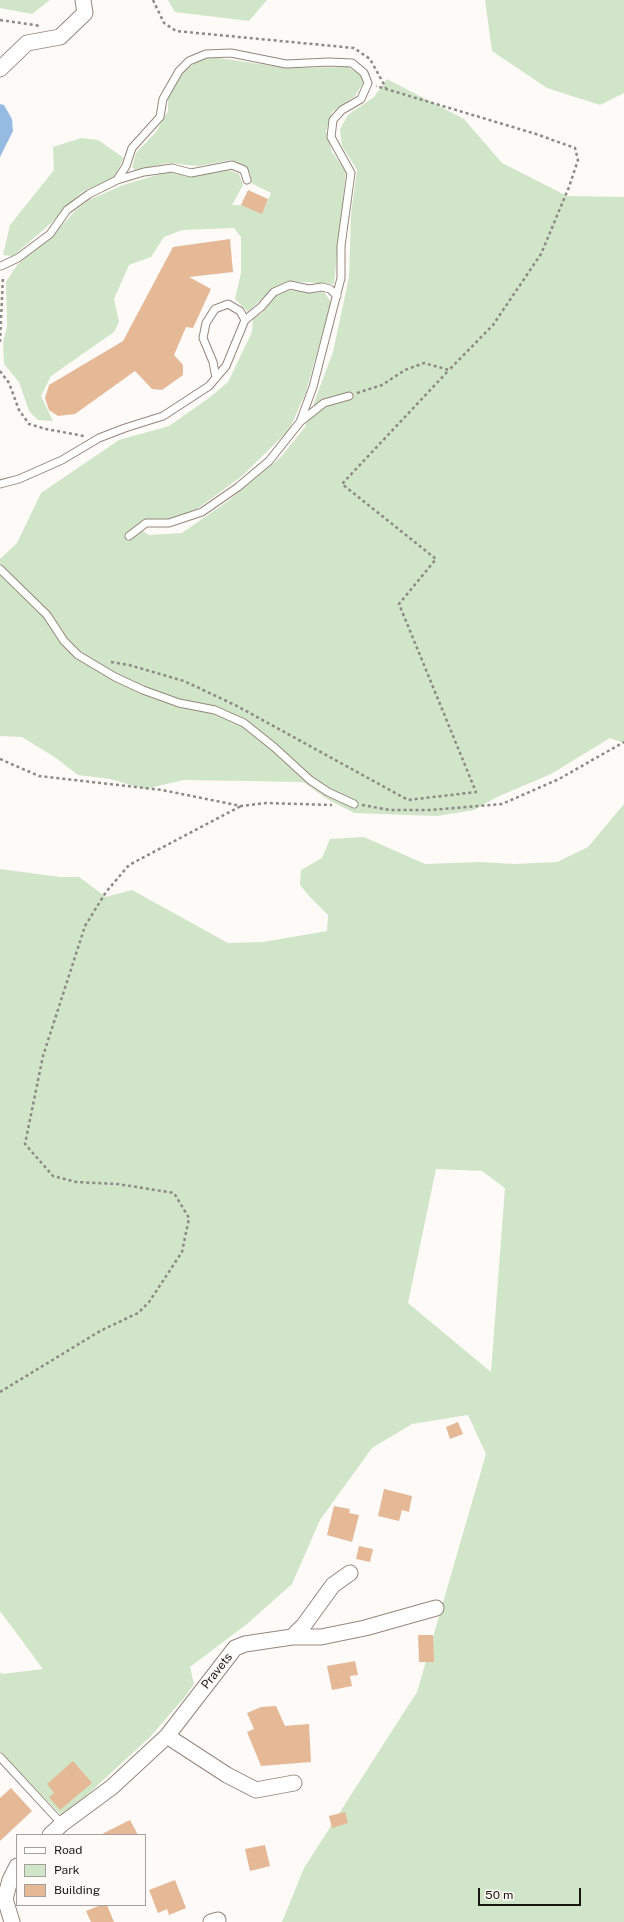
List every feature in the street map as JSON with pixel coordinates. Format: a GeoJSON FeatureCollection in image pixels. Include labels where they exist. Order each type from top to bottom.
{"type":"FeatureCollection","features":[{"type":"Feature","properties":{"kind":"street"},"geometry":{"type":"LineString","coordinates":[[0,69],[26,43],[60,37],[85,13],[83,0]]}},
{"type":"Feature","properties":{"kind":"street"},"geometry":{"type":"LineString","coordinates":[[292,1638],[304,1625],[332,1584],[350,1573]]}},
{"type":"Feature","properties":{"kind":"street","name":"Pravets"},"geometry":{"type":"LineString","coordinates":[[51,1834],[62,1824],[112,1787],[167,1736],[235,1648],[245,1644],[292,1638],[321,1637],[365,1628],[436,1608]]}},
{"type":"Feature","properties":{"kind":"street"},"geometry":{"type":"LineString","coordinates":[[167,1736],[227,1775],[256,1790],[294,1783]]}},
{"type":"Feature","properties":{"kind":"street"},"geometry":{"type":"LineString","coordinates":[[12,1922],[2,1897],[16,1868]]}},
{"type":"Feature","properties":{"kind":"lane"},"geometry":{"type":"LineString","coordinates":[[117,180],[126,166],[132,148],[160,117],[163,99],[179,71],[189,61],[206,54],[231,54],[286,64],[329,62],[352,63],[364,73],[368,83],[361,99],[342,110],[333,120],[331,137],[351,173],[341,246],[341,278],[313,387],[300,422]]}},
{"type":"Feature","properties":{"kind":"lane"},"geometry":{"type":"LineString","coordinates":[[1,266],[18,258],[50,234],[67,210],[89,194],[117,180],[144,172],[172,168],[191,173],[232,165],[244,170],[248,180]]}},
{"type":"Feature","properties":{"kind":"lane"},"geometry":{"type":"LineString","coordinates":[[0,484],[19,479],[62,460],[99,438],[163,416],[209,386],[226,366],[245,320],[261,307],[274,292],[290,285],[309,289],[322,287],[330,289],[337,296]]}},
{"type":"Feature","properties":{"kind":"lane"},"geometry":{"type":"LineString","coordinates":[[216,378],[213,362],[203,338],[206,323],[215,310],[228,304],[240,311],[245,320]]}},
{"type":"Feature","properties":{"kind":"lane"},"geometry":{"type":"LineString","coordinates":[[129,536],[146,523],[169,523],[202,512],[238,487],[269,461],[300,422],[324,403],[349,396]]}},
{"type":"Feature","properties":{"kind":"lane"},"geometry":{"type":"LineString","coordinates":[[0,569],[47,615],[64,641],[78,655],[115,677],[143,690],[179,703],[215,710],[244,723],[310,780],[328,792],[354,804]]}},
{"type":"Feature","properties":{"kind":"lane"},"geometry":{"type":"LineString","coordinates":[[0,1757],[62,1824]]}},
{"type":"Feature","properties":{"kind":"path"},"geometry":{"type":"LineString","coordinates":[[153,0],[164,23],[176,31],[354,48],[370,59],[386,89]]}},
{"type":"Feature","properties":{"kind":"path"},"geometry":{"type":"LineString","coordinates":[[0,20],[38,25],[60,37]]}},
{"type":"Feature","properties":{"kind":"path"},"geometry":{"type":"LineString","coordinates":[[107,661],[129,665],[184,681],[237,706],[408,800],[476,792],[399,604],[436,559],[342,484],[449,370],[493,326],[541,254],[569,187],[578,160],[575,148],[536,134],[368,83]]}},
{"type":"Feature","properties":{"kind":"path"},"geometry":{"type":"LineString","coordinates":[[0,342],[3,272],[1,266]]}},
{"type":"Feature","properties":{"kind":"path"},"geometry":{"type":"LineString","coordinates":[[349,396],[382,385],[405,370],[424,364],[449,370]]}},
{"type":"Feature","properties":{"kind":"path"},"geometry":{"type":"LineString","coordinates":[[0,371],[9,382],[19,410],[29,424],[46,429],[99,438]]}},
{"type":"Feature","properties":{"kind":"path"},"geometry":{"type":"LineString","coordinates":[[0,759],[39,776],[162,790],[241,806],[266,803],[325,806],[354,804],[390,810],[425,810],[502,804],[559,779],[616,745],[624,742]]}},
{"type":"Feature","properties":{"kind":"path"},"geometry":{"type":"LineString","coordinates":[[0,1392],[100,1331],[138,1313],[150,1302],[182,1252],[189,1218],[174,1193],[118,1184],[76,1182],[53,1176],[25,1144],[43,1056],[85,926],[106,892],[129,865],[241,806]]}},
{"type":"Feature","properties":{"kind":"green space"},"geometry":{"type":"Polygon","coordinates":[[[0,0],[50,0],[32,14],[0,8],[0,0]]]}},
{"type":"Feature","properties":{"kind":"green space"},"geometry":{"type":"Polygon","coordinates":[[[168,0],[267,0],[249,21],[175,12],[168,0]]]}},
{"type":"Feature","properties":{"kind":"green space"},"geometry":{"type":"Polygon","coordinates":[[[485,0],[624,0],[624,93],[600,105],[547,88],[492,51],[485,0]]]}},
{"type":"Feature","properties":{"kind":"green space"},"geometry":{"type":"Polygon","coordinates":[[[206,56],[286,68],[348,67],[361,75],[363,83],[355,96],[332,112],[326,131],[332,152],[346,172],[334,284],[288,281],[269,292],[248,312],[235,299],[241,273],[241,237],[234,228],[182,230],[164,237],[151,257],[129,265],[114,299],[119,322],[114,332],[51,376],[41,396],[53,421],[38,420],[29,411],[19,382],[4,364],[3,343],[7,326],[6,282],[17,265],[55,233],[76,210],[89,200],[123,185],[167,172],[195,176],[229,170],[239,174],[243,185],[232,205],[241,205],[262,213],[271,193],[251,183],[251,175],[246,166],[231,160],[199,166],[168,163],[135,170],[132,167],[136,153],[156,132],[168,111],[168,96],[185,70],[206,56]]]}},
{"type":"Feature","properties":{"kind":"green space"},"geometry":{"type":"Polygon","coordinates":[[[387,79],[464,119],[502,163],[567,196],[624,197],[624,743],[610,738],[551,774],[497,797],[474,810],[437,816],[354,813],[327,799],[303,782],[184,780],[145,789],[110,779],[78,775],[56,758],[22,737],[0,736],[0,559],[17,543],[41,493],[119,440],[169,426],[209,398],[228,382],[252,332],[253,319],[262,313],[277,295],[288,290],[310,293],[324,292],[331,302],[306,392],[289,430],[242,476],[197,509],[171,519],[146,519],[136,526],[149,535],[182,533],[228,501],[281,457],[305,427],[333,352],[349,277],[351,214],[357,170],[342,146],[340,129],[348,115],[374,97],[387,79]]]}},
{"type":"Feature","properties":{"kind":"green space"},"geometry":{"type":"Polygon","coordinates":[[[81,138],[98,140],[124,158],[114,177],[82,192],[49,225],[13,256],[3,255],[10,225],[54,170],[53,147],[81,138]]]}},
{"type":"Feature","properties":{"kind":"green space"},"geometry":{"type":"Polygon","coordinates":[[[624,804],[624,1922],[282,1922],[304,1868],[417,1692],[486,1454],[468,1415],[412,1424],[372,1448],[320,1520],[292,1584],[247,1624],[190,1667],[194,1684],[184,1698],[150,1737],[63,1817],[0,1752],[0,1672],[2,1674],[43,1669],[0,1611],[0,869],[60,877],[79,877],[106,897],[132,890],[228,943],[263,942],[327,931],[328,915],[300,885],[301,870],[322,858],[330,839],[364,837],[425,864],[480,862],[514,864],[557,862],[588,847],[624,804]],[[436,1169],[408,1303],[491,1372],[505,1188],[482,1171],[436,1169]]]}},
{"type":"Feature","properties":{"kind":"water"},"geometry":{"type":"Polygon","coordinates":[[[0,104],[4,105],[12,119],[13,131],[0,157],[0,104]]]}},
{"type":"Feature","properties":{"kind":"building"},"geometry":{"type":"Polygon","coordinates":[[[248,190],[268,199],[262,214],[241,205],[248,190]]]}},
{"type":"Feature","properties":{"kind":"building"},"geometry":{"type":"Polygon","coordinates":[[[230,239],[233,272],[189,277],[211,289],[193,328],[186,327],[174,355],[183,365],[183,375],[162,390],[152,389],[135,371],[75,414],[58,416],[49,410],[45,398],[49,385],[123,341],[173,247],[230,239]]]}},
{"type":"Feature","properties":{"kind":"building"},"geometry":{"type":"Polygon","coordinates":[[[458,1422],[463,1434],[450,1439],[446,1427],[458,1422]]]}},
{"type":"Feature","properties":{"kind":"building"},"geometry":{"type":"Polygon","coordinates":[[[384,1489],[412,1496],[409,1512],[402,1510],[399,1521],[378,1516],[384,1489]]]}},
{"type":"Feature","properties":{"kind":"building"},"geometry":{"type":"Polygon","coordinates":[[[334,1506],[350,1509],[349,1513],[359,1515],[352,1542],[327,1535],[334,1506]]]}},
{"type":"Feature","properties":{"kind":"building"},"geometry":{"type":"Polygon","coordinates":[[[359,1546],[373,1549],[370,1562],[356,1559],[359,1546]]]}},
{"type":"Feature","properties":{"kind":"building"},"geometry":{"type":"Polygon","coordinates":[[[418,1635],[433,1635],[434,1662],[419,1662],[418,1635]]]}},
{"type":"Feature","properties":{"kind":"building"},"geometry":{"type":"Polygon","coordinates":[[[355,1661],[358,1675],[350,1676],[352,1686],[332,1690],[327,1666],[355,1661]]]}},
{"type":"Feature","properties":{"kind":"building"},"geometry":{"type":"Polygon","coordinates":[[[276,1706],[285,1726],[309,1724],[311,1762],[261,1766],[247,1732],[254,1729],[247,1713],[261,1707],[276,1706]]]}},
{"type":"Feature","properties":{"kind":"building"},"geometry":{"type":"Polygon","coordinates":[[[73,1761],[92,1783],[60,1810],[49,1797],[54,1793],[47,1784],[73,1761]]]}},
{"type":"Feature","properties":{"kind":"building"},"geometry":{"type":"Polygon","coordinates":[[[11,1788],[32,1811],[0,1841],[0,1798],[11,1788]]]}},
{"type":"Feature","properties":{"kind":"building"},"geometry":{"type":"Polygon","coordinates":[[[345,1812],[348,1823],[332,1828],[329,1816],[345,1812]]]}},
{"type":"Feature","properties":{"kind":"building"},"geometry":{"type":"Polygon","coordinates":[[[130,1820],[137,1834],[102,1834],[130,1820]]]}},
{"type":"Feature","properties":{"kind":"building"},"geometry":{"type":"Polygon","coordinates":[[[265,1845],[270,1866],[250,1871],[245,1849],[265,1845]]]}},
{"type":"Feature","properties":{"kind":"building"},"geometry":{"type":"Polygon","coordinates":[[[175,1880],[186,1908],[169,1915],[167,1909],[158,1913],[149,1890],[175,1880]]]}},
{"type":"Feature","properties":{"kind":"building"},"geometry":{"type":"Polygon","coordinates":[[[98,1906],[107,1906],[114,1922],[91,1922],[86,1911],[98,1906]]]}}]}
